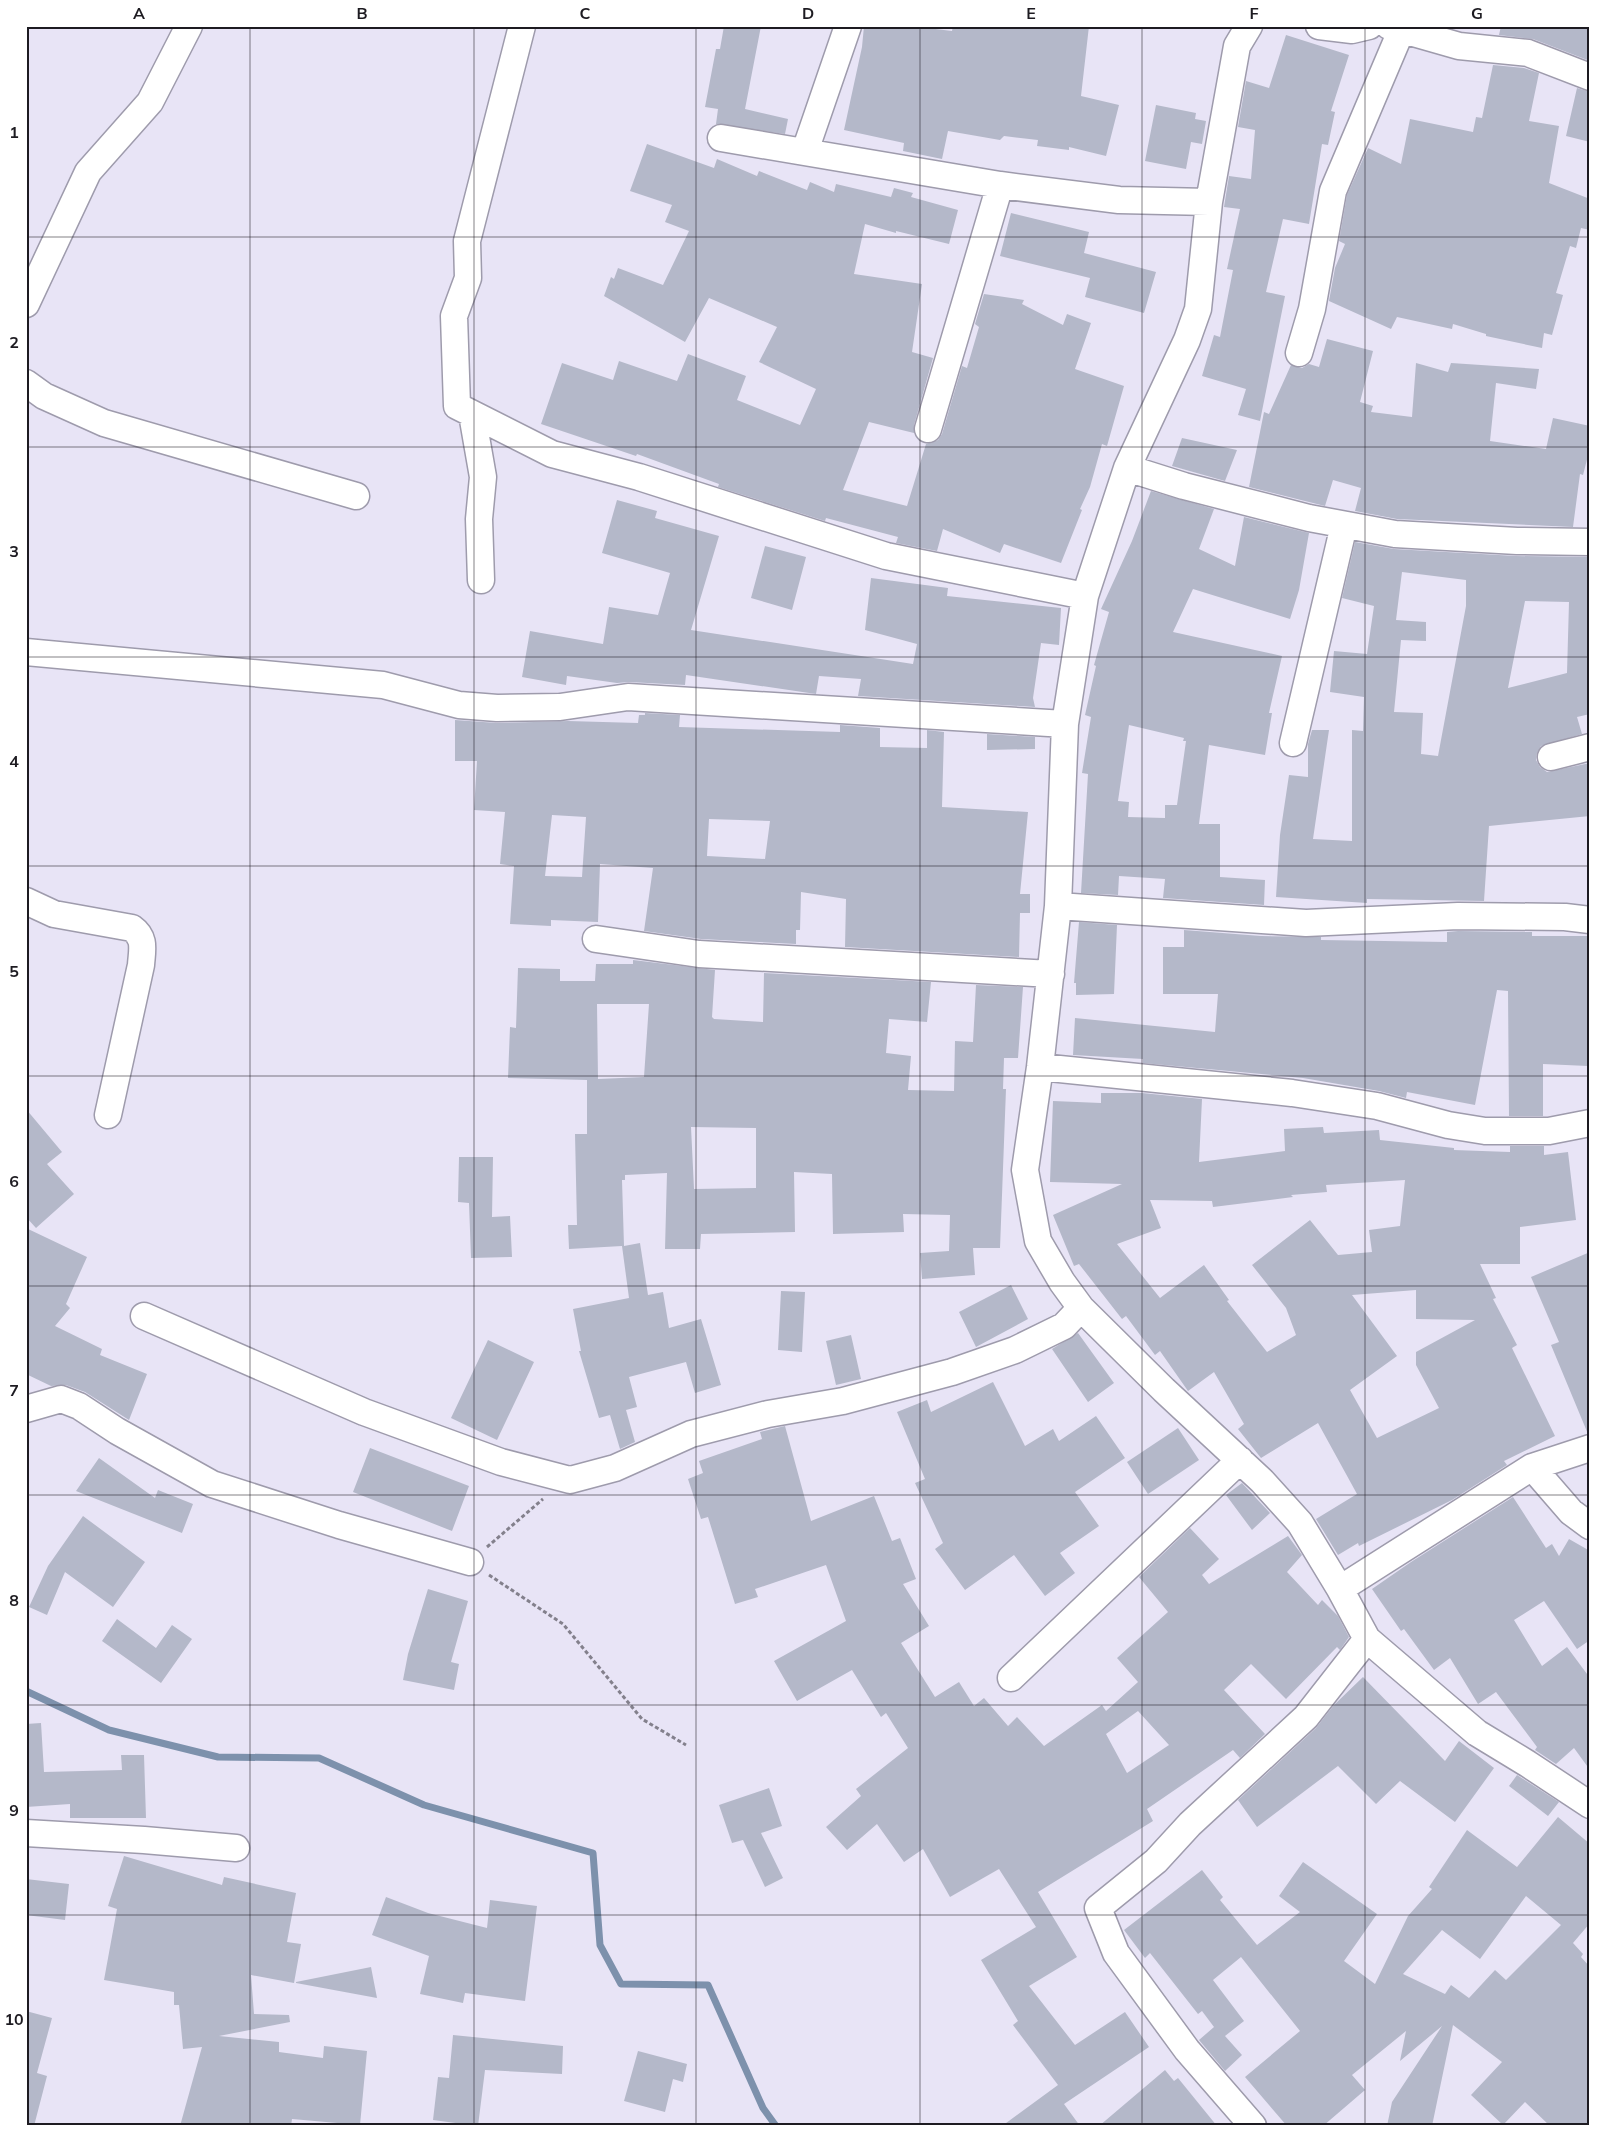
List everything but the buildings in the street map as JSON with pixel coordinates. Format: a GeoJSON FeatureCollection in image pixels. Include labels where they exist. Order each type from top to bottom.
{"type":"FeatureCollection","features":[{"type":"Feature","properties":{"kind":"street"},"geometry":{"type":"LineString","coordinates":[[26,304],[88,172],[150,102],[189,26]]}},
{"type":"Feature","properties":{"kind":"street"},"geometry":{"type":"LineString","coordinates":[[522,26],[467,241],[468,278],[454,316],[457,406],[552,454],[640,477],[886,556],[1085,596]]}},
{"type":"Feature","properties":{"kind":"street"},"geometry":{"type":"LineString","coordinates":[[805,151],[848,26]]}},
{"type":"Feature","properties":{"kind":"street"},"geometry":{"type":"LineString","coordinates":[[1249,26],[1237,46],[1209,202],[1198,309],[1187,340],[1127,468],[1085,596],[1065,724],[1058,906],[1040,1067],[1025,1170],[1038,1241],[1062,1282],[1081,1308],[1262,1481],[1300,1523],[1340,1589],[1367,1639],[1478,1733],[1590,1805]]}},
{"type":"Feature","properties":{"kind":"street"},"geometry":{"type":"LineString","coordinates":[[1319,26],[1352,30],[1369,26]]}},
{"type":"Feature","properties":{"kind":"street"},"geometry":{"type":"LineString","coordinates":[[1299,353],[1312,309],[1333,191],[1395,29],[1458,46],[1528,53],[1590,77]]}},
{"type":"Feature","properties":{"kind":"street"},"geometry":{"type":"LineString","coordinates":[[720,138],[1000,185],[1120,200],[1209,202]]}},
{"type":"Feature","properties":{"kind":"street"},"geometry":{"type":"LineString","coordinates":[[928,430],[1000,185]]}},
{"type":"Feature","properties":{"kind":"street"},"geometry":{"type":"LineString","coordinates":[[26,383],[44,396],[104,423],[356,496]]}},
{"type":"Feature","properties":{"kind":"street"},"geometry":{"type":"LineString","coordinates":[[472,414],[483,477],[479,520],[481,580]]}},
{"type":"Feature","properties":{"kind":"street"},"geometry":{"type":"LineString","coordinates":[[1127,468],[1184,486],[1344,525],[1395,534],[1517,541],[1590,542]]}},
{"type":"Feature","properties":{"kind":"street"},"geometry":{"type":"LineString","coordinates":[[1293,743],[1344,525]]}},
{"type":"Feature","properties":{"kind":"street"},"geometry":{"type":"LineString","coordinates":[[26,652],[383,685],[459,704],[497,708],[560,707],[628,697],[1065,724]]}},
{"type":"Feature","properties":{"kind":"street"},"geometry":{"type":"LineString","coordinates":[[1551,757],[1590,747]]}},
{"type":"Feature","properties":{"kind":"street"},"geometry":{"type":"LineString","coordinates":[[26,902],[54,914],[132,928],[142,940],[140,965],[108,1115]]}},
{"type":"Feature","properties":{"kind":"street"},"geometry":{"type":"LineString","coordinates":[[1058,906],[1306,923],[1458,916],[1565,917],[1590,920]]}},
{"type":"Feature","properties":{"kind":"street"},"geometry":{"type":"LineString","coordinates":[[596,939],[699,954],[1051,974]]}},
{"type":"Feature","properties":{"kind":"street"},"geometry":{"type":"LineString","coordinates":[[1040,1067],[1292,1093],[1378,1106],[1448,1125],[1485,1131],[1549,1131],[1590,1123]]}},
{"type":"Feature","properties":{"kind":"street"},"geometry":{"type":"LineString","coordinates":[[144,1316],[364,1412],[501,1462],[570,1480],[614,1468],[691,1434],[768,1414],[843,1401],[952,1372],[1015,1350],[1064,1326],[1081,1308]]}},
{"type":"Feature","properties":{"kind":"street"},"geometry":{"type":"LineString","coordinates":[[26,1409],[61,1399],[79,1406],[117,1431],[212,1484],[339,1526],[470,1562]]}},
{"type":"Feature","properties":{"kind":"street"},"geometry":{"type":"LineString","coordinates":[[1340,1589],[1532,1467],[1590,1448]]}},
{"type":"Feature","properties":{"kind":"street"},"geometry":{"type":"LineString","coordinates":[[1010,1678],[1240,1460]]}},
{"type":"Feature","properties":{"kind":"street"},"geometry":{"type":"LineString","coordinates":[[1532,1467],[1571,1512],[1590,1526]]}},
{"type":"Feature","properties":{"kind":"street"},"geometry":{"type":"LineString","coordinates":[[1253,2126],[1187,2050],[1116,1953],[1098,1908],[1156,1861],[1190,1824],[1306,1717],[1367,1639]]}},
{"type":"Feature","properties":{"kind":"street"},"geometry":{"type":"LineString","coordinates":[[26,1833],[236,1848]]}},
{"type":"Feature","properties":{"kind":"path"},"geometry":{"type":"LineString","coordinates":[[570,1480],[540,1501],[470,1562],[563,1624],[642,1719],[686,1745]]}},
{"type":"Feature","properties":{"kind":"waterway"},"geometry":{"type":"LineString","coordinates":[[26,1691],[109,1730],[218,1757],[319,1758],[424,1805],[593,1853],[600,1945],[621,1984],[708,1985],[763,2108],[776,2126]]}}]}
